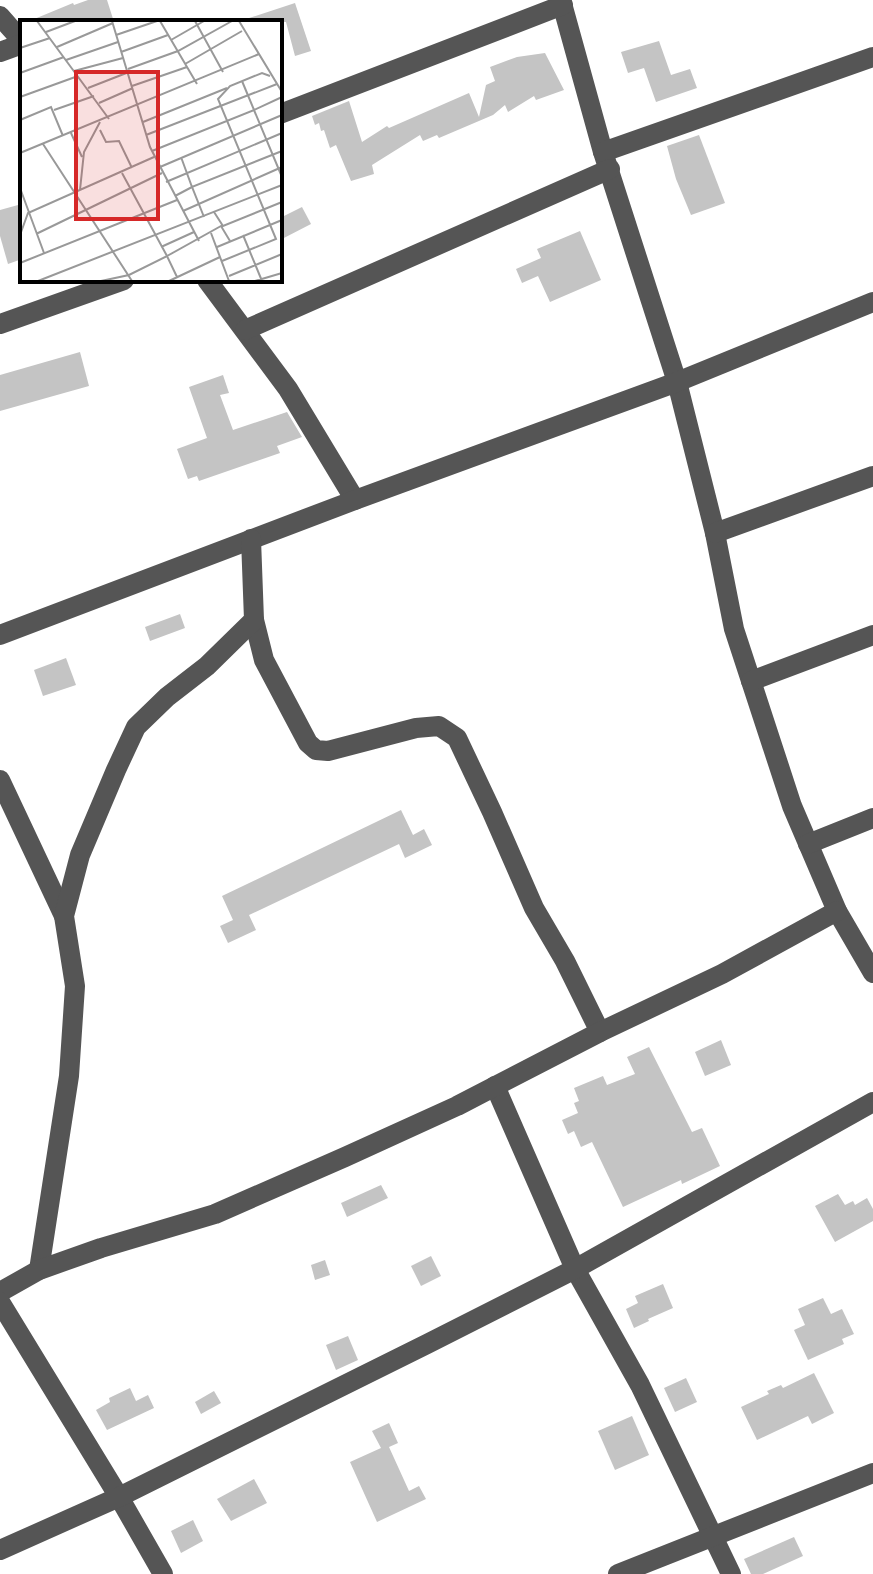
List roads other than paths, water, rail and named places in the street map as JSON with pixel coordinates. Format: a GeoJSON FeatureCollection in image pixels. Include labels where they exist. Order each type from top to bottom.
{"type":"FeatureCollection","features":[{"type":"Feature","properties":{"kind":"street"},"geometry":{"type":"LineString","coordinates":[[282,113],[562,2],[606,161],[677,382],[715,533],[734,629],[792,806],[837,911],[873,973]]}},
{"type":"Feature","properties":{"kind":"street"},"geometry":{"type":"LineString","coordinates":[[0,16],[20,41]]}},
{"type":"Feature","properties":{"kind":"street"},"geometry":{"type":"LineString","coordinates":[[0,52],[20,44]]}},
{"type":"Feature","properties":{"kind":"street"},"geometry":{"type":"LineString","coordinates":[[245,330],[606,161],[873,57]]}},
{"type":"Feature","properties":{"kind":"street"},"geometry":{"type":"LineString","coordinates":[[0,324],[118,282]]}},
{"type":"Feature","properties":{"kind":"street"},"geometry":{"type":"LineString","coordinates":[[209,282],[288,389],[355,500]]}},
{"type":"Feature","properties":{"kind":"street"},"geometry":{"type":"LineString","coordinates":[[0,635],[677,382],[873,302]]}},
{"type":"Feature","properties":{"kind":"street"},"geometry":{"type":"LineString","coordinates":[[715,533],[873,476]]}},
{"type":"Feature","properties":{"kind":"street"},"geometry":{"type":"LineString","coordinates":[[251,539],[254,620],[264,660],[308,743],[316,750],[328,751],[416,728],[439,726],[457,738],[534,908],[565,961],[600,1032]]}},
{"type":"Feature","properties":{"kind":"street"},"geometry":{"type":"LineString","coordinates":[[64,916],[80,855],[136,727],[167,697],[207,666],[254,620]]}},
{"type":"Feature","properties":{"kind":"street"},"geometry":{"type":"LineString","coordinates":[[751,681],[873,635]]}},
{"type":"Feature","properties":{"kind":"street"},"geometry":{"type":"LineString","coordinates":[[0,780],[64,916],[75,986],[69,1076],[39,1270]]}},
{"type":"Feature","properties":{"kind":"street"},"geometry":{"type":"LineString","coordinates":[[808,844],[873,818]]}},
{"type":"Feature","properties":{"kind":"street"},"geometry":{"type":"LineString","coordinates":[[0,1292],[39,1270],[215,1214],[345,1157],[457,1106],[600,1032],[722,974],[837,911]]}},
{"type":"Feature","properties":{"kind":"street"},"geometry":{"type":"LineString","coordinates":[[495,1086],[575,1269],[640,1385],[731,1574]]}},
{"type":"Feature","properties":{"kind":"street"},"geometry":{"type":"LineString","coordinates":[[0,1550],[119,1497],[575,1269],[873,1102]]}},
{"type":"Feature","properties":{"kind":"street"},"geometry":{"type":"LineString","coordinates":[[0,1302],[163,1574]]}},
{"type":"Feature","properties":{"kind":"street"},"geometry":{"type":"LineString","coordinates":[[618,1574],[873,1473]]}}]}
